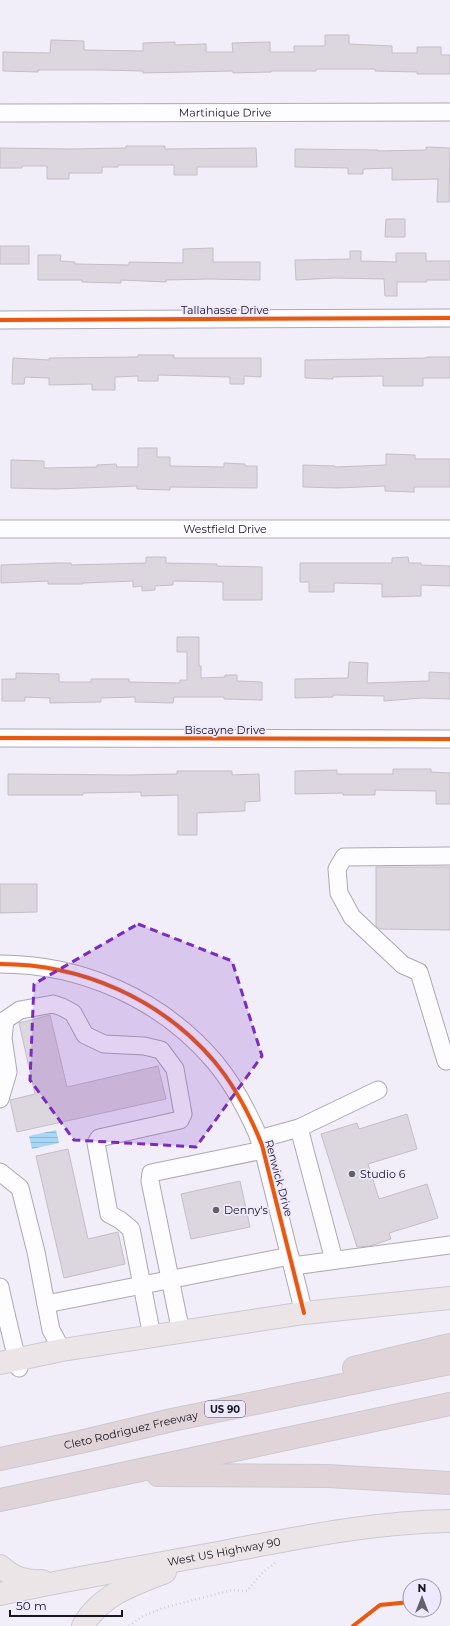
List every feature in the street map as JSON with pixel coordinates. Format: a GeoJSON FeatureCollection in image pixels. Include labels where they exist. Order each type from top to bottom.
{"type":"FeatureCollection","features":[{"type":"Feature","properties":{"kind":"highway"},"geometry":{"type":"LineString","coordinates":[[172,1420],[323,1376],[450,1344]]}},
{"type":"Feature","properties":{"kind":"highway","name":"Cleto Rodriguez Freeway"},"geometry":{"type":"LineString","coordinates":[[0,1459],[172,1420],[450,1363]]}},
{"type":"Feature","properties":{"kind":"highway"},"geometry":{"type":"LineString","coordinates":[[0,1500],[450,1404]]}},
{"type":"Feature","properties":{"kind":"highway"},"geometry":{"type":"LineString","coordinates":[[115,1475],[327,1476],[450,1483]]}},
{"type":"Feature","properties":{"kind":"main road"},"geometry":{"type":"LineString","coordinates":[[9,1367],[62,1350],[304,1313],[450,1298]]}},
{"type":"Feature","properties":{"kind":"main road","name":"West US Highway 90"},"geometry":{"type":"LineString","coordinates":[[0,1594],[71,1579],[380,1525],[450,1521]]}},
{"type":"Feature","properties":{"kind":"main road"},"geometry":{"type":"LineString","coordinates":[[83,1626],[97,1608],[122,1589],[207,1555]]}},
{"type":"Feature","properties":{"kind":"main road"},"geometry":{"type":"LineString","coordinates":[[0,1566],[10,1575],[22,1580],[36,1581],[71,1579]]}},
{"type":"Feature","properties":{"kind":"street","name":"Martinique Drive"},"geometry":{"type":"LineString","coordinates":[[0,113],[450,112]]}},
{"type":"Feature","properties":{"kind":"street","name":"Tallahasse Drive"},"geometry":{"type":"LineString","coordinates":[[0,320],[450,318]]}},
{"type":"Feature","properties":{"kind":"street","name":"Westfield Drive"},"geometry":{"type":"LineString","coordinates":[[0,529],[450,529]]}},
{"type":"Feature","properties":{"kind":"street","name":"Biscayne Drive"},"geometry":{"type":"LineString","coordinates":[[0,738],[450,739]]}},
{"type":"Feature","properties":{"kind":"street"},"geometry":{"type":"LineString","coordinates":[[450,856],[344,857],[337,870],[339,892],[352,917],[403,965],[419,972],[446,1061],[450,1060]]}},
{"type":"Feature","properties":{"kind":"street","name":"Renwick Drive"},"geometry":{"type":"LineString","coordinates":[[0,964],[35,966],[64,971],[92,978],[125,992],[154,1008],[176,1024],[214,1061],[238,1095],[252,1120],[261,1144],[304,1313]]}},
{"type":"Feature","properties":{"kind":"street"},"geometry":{"type":"LineString","coordinates":[[0,1099],[8,1072],[3,1038],[5,1020],[20,1010],[53,1004],[62,1006],[73,1013],[85,1035],[104,1044],[144,1046],[162,1050],[175,1068],[182,1114],[180,1120],[99,1138],[96,1143],[109,1214],[120,1220],[131,1229],[152,1336]]}},
{"type":"Feature","properties":{"kind":"street"},"geometry":{"type":"LineString","coordinates":[[181,1332],[150,1181],[151,1173],[261,1144],[299,1128],[378,1090]]}},
{"type":"Feature","properties":{"kind":"street"},"geometry":{"type":"LineString","coordinates":[[299,1128],[334,1260]]}},
{"type":"Feature","properties":{"kind":"street"},"geometry":{"type":"LineString","coordinates":[[0,1172],[20,1188],[52,1332],[62,1350]]}},
{"type":"Feature","properties":{"kind":"street"},"geometry":{"type":"LineString","coordinates":[[46,1304],[170,1280],[292,1261],[334,1260],[450,1245]]}},
{"type":"Feature","properties":{"kind":"street"},"geometry":{"type":"LineString","coordinates":[[0,1287],[9,1367]]}},
{"type":"Feature","properties":{"kind":"path"},"geometry":{"type":"LineString","coordinates":[[129,1626],[143,1616],[163,1608],[232,1590],[247,1591],[264,1572],[275,1563]]}},
{"type":"Feature","properties":{"kind":"highlighted area"},"geometry":{"type":"Polygon","coordinates":[[[138,924],[232,961],[262,1056],[196,1147],[74,1140],[30,1080],[34,984],[138,924]]]}},
{"type":"Feature","properties":{"kind":"water"},"geometry":{"type":"Polygon","coordinates":[[[56,1130],[59,1143],[32,1149],[29,1136],[56,1130]]]}},
{"type":"Feature","properties":{"kind":"building"},"geometry":{"type":"Polygon","coordinates":[[[325,35],[349,35],[349,44],[392,46],[392,53],[417,53],[417,47],[441,47],[441,55],[450,55],[450,74],[417,74],[417,72],[375,71],[375,69],[316,69],[316,71],[233,73],[233,71],[143,73],[143,71],[101,70],[38,70],[38,72],[3,71],[3,52],[50,53],[51,40],[84,41],[84,50],[143,51],[143,43],[175,42],[175,45],[206,44],[206,52],[233,52],[232,43],[270,42],[270,52],[294,52],[294,46],[325,46],[325,35]]]}},
{"type":"Feature","properties":{"kind":"building"},"geometry":{"type":"Polygon","coordinates":[[[126,146],[165,146],[165,149],[256,148],[257,167],[197,167],[197,175],[174,175],[174,165],[118,165],[118,167],[102,167],[102,173],[69,173],[69,179],[47,179],[47,166],[0,168],[0,148],[70,149],[126,148],[126,146]]]}},
{"type":"Feature","properties":{"kind":"building"},"geometry":{"type":"Polygon","coordinates":[[[426,147],[450,148],[449,202],[437,202],[438,179],[392,180],[392,168],[363,169],[363,174],[348,174],[348,168],[295,167],[295,149],[378,151],[426,150],[426,147]]]}},
{"type":"Feature","properties":{"kind":"building"},"geometry":{"type":"Polygon","coordinates":[[[386,219],[405,219],[405,237],[385,237],[386,219]]]}},
{"type":"Feature","properties":{"kind":"building"},"geometry":{"type":"Polygon","coordinates":[[[0,246],[29,246],[29,264],[0,264],[0,246]]]}},
{"type":"Feature","properties":{"kind":"building"},"geometry":{"type":"Polygon","coordinates":[[[213,248],[213,262],[260,262],[260,280],[210,279],[166,280],[166,282],[121,280],[121,283],[82,282],[82,280],[38,280],[38,255],[61,255],[60,261],[75,262],[75,264],[129,265],[129,262],[183,263],[183,249],[213,248]]]}},
{"type":"Feature","properties":{"kind":"building"},"geometry":{"type":"Polygon","coordinates":[[[350,251],[361,251],[361,261],[396,262],[396,253],[426,253],[426,261],[450,261],[450,280],[397,282],[397,296],[385,296],[384,279],[334,278],[296,280],[295,260],[350,259],[350,251]]]}},
{"type":"Feature","properties":{"kind":"building"},"geometry":{"type":"Polygon","coordinates":[[[138,355],[174,355],[174,358],[261,358],[261,377],[244,376],[244,384],[230,384],[230,377],[158,375],[158,381],[138,381],[138,376],[115,377],[115,390],[92,390],[92,384],[49,385],[49,378],[25,377],[24,384],[12,384],[13,358],[49,360],[49,358],[138,357],[138,355]]]}},
{"type":"Feature","properties":{"kind":"building"},"geometry":{"type":"Polygon","coordinates":[[[450,357],[450,378],[423,378],[423,386],[383,386],[383,376],[333,377],[333,379],[305,378],[305,360],[450,357]]]}},
{"type":"Feature","properties":{"kind":"building"},"geometry":{"type":"Polygon","coordinates":[[[138,448],[157,448],[157,457],[170,457],[170,466],[224,467],[224,463],[257,466],[257,488],[170,487],[170,490],[137,489],[137,486],[55,489],[11,488],[11,460],[44,461],[44,468],[97,467],[97,465],[116,464],[117,467],[138,467],[138,448]]]}},
{"type":"Feature","properties":{"kind":"building"},"geometry":{"type":"Polygon","coordinates":[[[386,454],[415,455],[415,459],[450,459],[450,487],[414,487],[414,492],[385,491],[385,486],[338,488],[303,487],[303,465],[335,467],[386,465],[386,454]]]}},
{"type":"Feature","properties":{"kind":"building"},"geometry":{"type":"Polygon","coordinates":[[[146,557],[166,557],[166,563],[262,567],[262,600],[223,600],[223,582],[173,581],[173,585],[155,586],[155,590],[142,591],[142,586],[133,587],[133,581],[83,584],[48,584],[48,581],[1,583],[1,565],[54,563],[71,563],[71,565],[146,563],[146,557]]]}},
{"type":"Feature","properties":{"kind":"building"},"geometry":{"type":"Polygon","coordinates":[[[408,557],[409,563],[450,566],[450,586],[421,585],[421,596],[382,597],[382,584],[334,583],[334,592],[309,592],[309,582],[300,582],[300,563],[392,563],[392,558],[408,557]]]}},
{"type":"Feature","properties":{"kind":"building"},"geometry":{"type":"Polygon","coordinates":[[[177,637],[199,637],[199,666],[201,666],[201,678],[237,675],[237,681],[262,682],[262,700],[224,699],[224,697],[174,697],[173,703],[135,702],[135,697],[101,698],[101,702],[50,703],[50,698],[25,697],[25,701],[2,701],[2,679],[16,679],[16,673],[59,674],[59,682],[91,682],[91,679],[129,679],[129,682],[180,683],[180,680],[187,680],[187,652],[177,652],[177,637]]]}},
{"type":"Feature","properties":{"kind":"building"},"geometry":{"type":"Polygon","coordinates":[[[349,662],[368,663],[367,683],[429,681],[429,672],[450,673],[450,699],[422,698],[384,701],[384,696],[333,695],[333,697],[295,698],[295,679],[348,678],[349,662]]]}},
{"type":"Feature","properties":{"kind":"building"},"geometry":{"type":"Polygon","coordinates":[[[393,769],[431,769],[431,772],[450,773],[450,804],[436,804],[436,791],[375,790],[375,795],[343,795],[343,793],[295,794],[295,771],[337,770],[337,774],[393,774],[393,769]]]}},
{"type":"Feature","properties":{"kind":"building"},"geometry":{"type":"Polygon","coordinates":[[[177,771],[232,771],[232,775],[259,774],[260,801],[245,802],[245,811],[197,813],[197,835],[178,835],[178,795],[141,796],[141,792],[83,793],[83,795],[8,795],[8,774],[127,775],[177,774],[177,771]]]}},
{"type":"Feature","properties":{"kind":"building"},"geometry":{"type":"Polygon","coordinates":[[[376,867],[450,867],[450,930],[380,929],[376,926],[376,867]]]}},
{"type":"Feature","properties":{"kind":"building"},"geometry":{"type":"Polygon","coordinates":[[[0,884],[37,884],[37,912],[0,913],[0,884]]]}},
{"type":"Feature","properties":{"kind":"building"},"geometry":{"type":"Polygon","coordinates":[[[50,1015],[67,1087],[158,1066],[166,1099],[17,1132],[10,1100],[35,1094],[19,1023],[50,1015]]]}},
{"type":"Feature","properties":{"kind":"building","name":"Studio 6"},"geometry":{"type":"Polygon","coordinates":[[[407,1114],[417,1149],[368,1164],[379,1199],[427,1184],[438,1218],[389,1233],[391,1239],[370,1246],[357,1247],[321,1134],[357,1123],[359,1129],[407,1114]]]}},
{"type":"Feature","properties":{"kind":"building"},"geometry":{"type":"Polygon","coordinates":[[[68,1149],[88,1239],[118,1232],[125,1264],[64,1278],[36,1156],[68,1149]]]}},
{"type":"Feature","properties":{"kind":"building","name":"Denny's"},"geometry":{"type":"Polygon","coordinates":[[[240,1181],[250,1227],[191,1239],[181,1194],[240,1181]]]}},
{"type":"Feature","properties":{"kind":"cycle path"},"geometry":{"type":"LineString","coordinates":[[0,320],[450,318]]}},
{"type":"Feature","properties":{"kind":"cycle path"},"geometry":{"type":"LineString","coordinates":[[0,738],[450,739]]}},
{"type":"Feature","properties":{"kind":"cycle path"},"geometry":{"type":"LineString","coordinates":[[0,964],[61,970],[90,978],[118,989],[145,1003],[170,1020],[193,1039],[214,1061],[229,1080],[262,1145],[304,1313]]}},
{"type":"Feature","properties":{"kind":"cycle path"},"geometry":{"type":"LineString","coordinates":[[353,1626],[380,1605],[402,1603]]}},
{"type":"Feature","properties":{"kind":"place","name":"Studio 6"},"geometry":{"type":"Point","coordinates":[352,1174]}},
{"type":"Feature","properties":{"kind":"place","name":"Denny's"},"geometry":{"type":"Point","coordinates":[216,1210]}}]}
